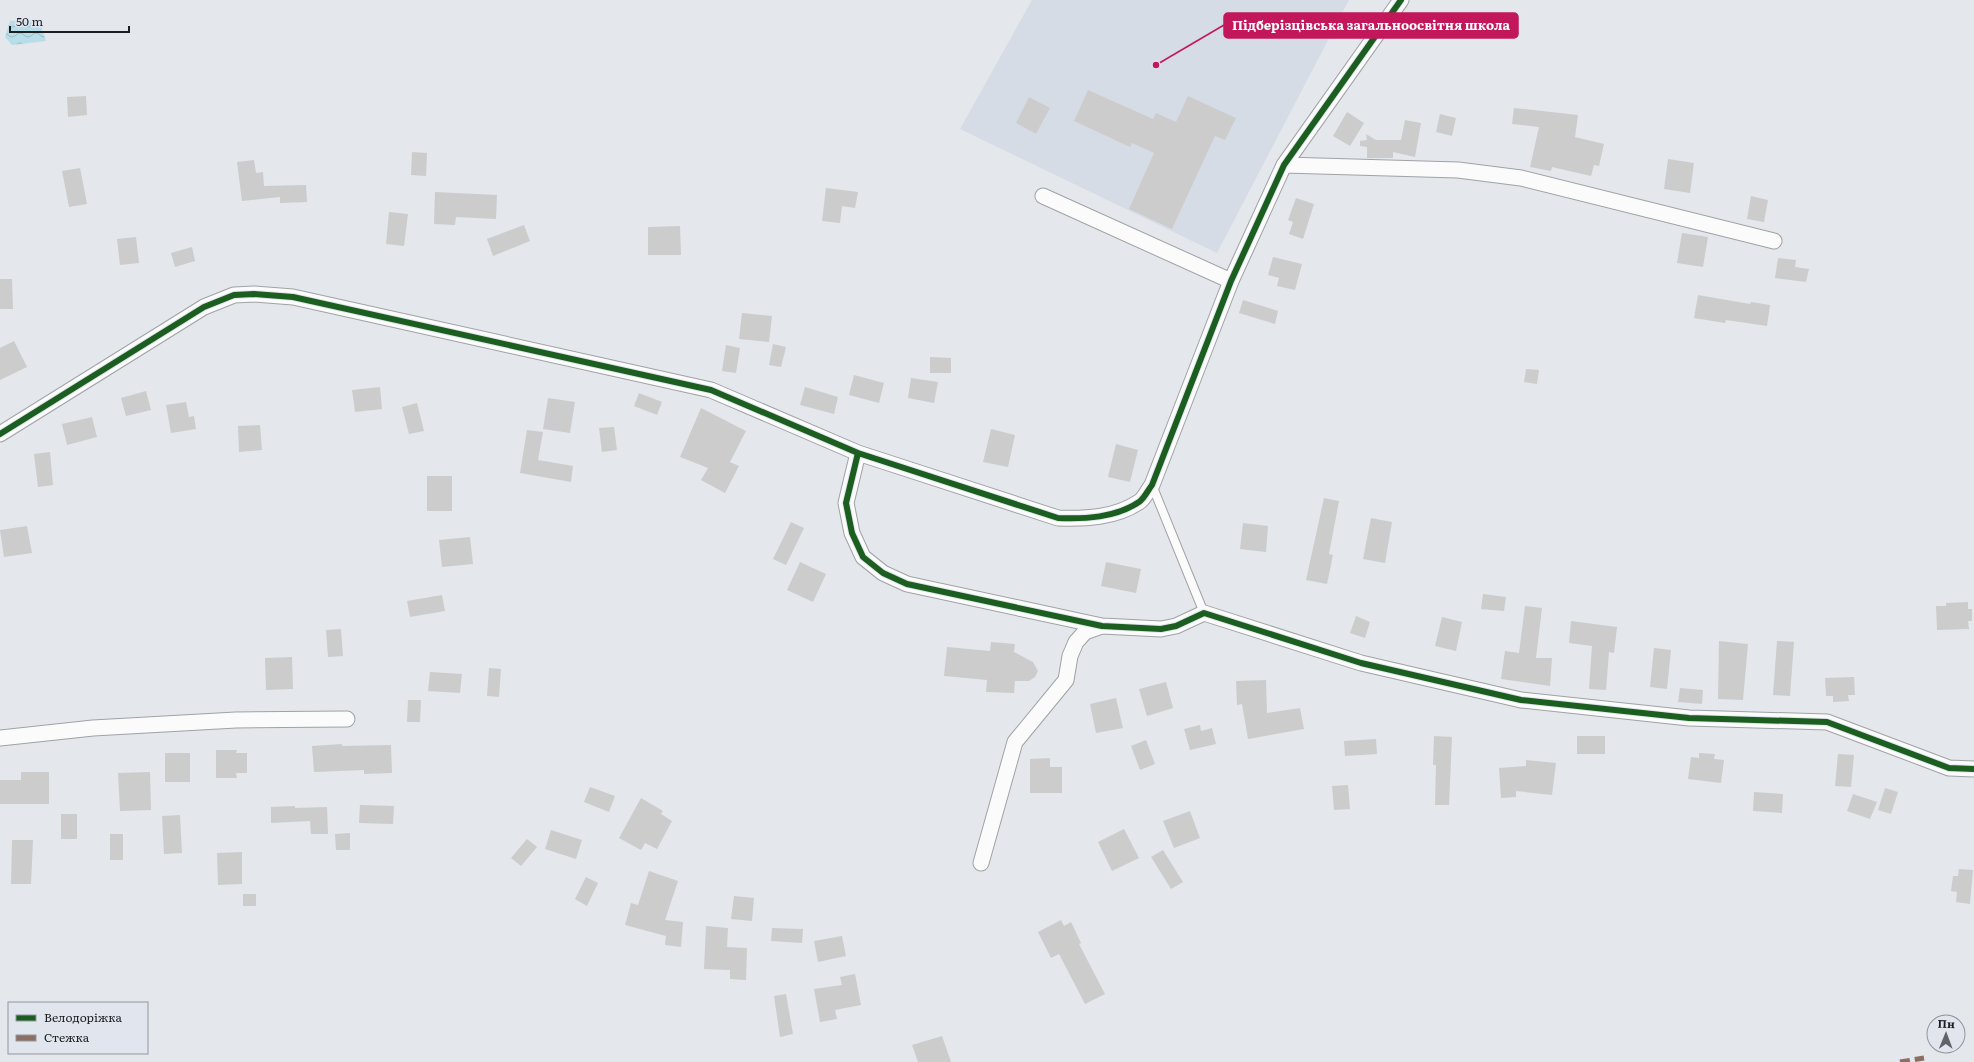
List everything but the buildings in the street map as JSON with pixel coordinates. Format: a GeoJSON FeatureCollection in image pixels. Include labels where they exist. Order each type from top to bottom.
{"type":"FeatureCollection","features":[{"type":"Feature","properties":{"kind":"street"},"geometry":{"type":"LineString","coordinates":[[0,434],[204,307],[234,296],[254,294],[293,296],[711,390],[858,453],[1058,518],[1088,519],[1117,512],[1140,502],[1152,485],[1231,281],[1284,165],[1401,0]]}},
{"type":"Feature","properties":{"kind":"street"},"geometry":{"type":"LineString","coordinates":[[1284,165],[1458,170],[1521,178],[1774,241]]}},
{"type":"Feature","properties":{"kind":"street"},"geometry":{"type":"LineString","coordinates":[[1043,196],[1231,281]]}},
{"type":"Feature","properties":{"kind":"street"},"geometry":{"type":"LineString","coordinates":[[858,453],[846,503],[852,533],[862,557],[883,573],[907,584],[1102,626],[1161,629],[1176,626],[1204,613],[1361,663],[1521,700],[1689,718],[1827,722],[1949,768],[1974,769]]}},
{"type":"Feature","properties":{"kind":"street"},"geometry":{"type":"LineString","coordinates":[[981,863],[1014,742],[1066,680],[1070,656],[1076,642],[1085,632],[1102,626]]}},
{"type":"Feature","properties":{"kind":"street"},"geometry":{"type":"LineString","coordinates":[[0,738],[93,728],[220,720],[347,718]]}},
{"type":"Feature","properties":{"kind":"lane"},"geometry":{"type":"LineString","coordinates":[[1152,485],[1204,613]]}},
{"type":"Feature","properties":{"kind":"shaded area"},"geometry":{"type":"Polygon","coordinates":[[[1032,0],[1349,0],[1217,253],[960,129],[1032,0]]]}},
{"type":"Feature","properties":{"kind":"water"},"geometry":{"type":"Polygon","coordinates":[[[39,20],[46,41],[12,45],[5,37],[10,21],[39,20]]]}},
{"type":"Feature","properties":{"kind":"marked path"},"geometry":{"type":"LineString","coordinates":[[1900,1062],[1924,1058]]}},
{"type":"Feature","properties":{"kind":"cycle path"},"geometry":{"type":"LineString","coordinates":[[0,434],[204,307],[234,295],[254,294],[293,297],[711,390],[858,453],[1058,518],[1089,518],[1120,511],[1141,501],[1152,485],[1231,281],[1284,165],[1401,0]]}},
{"type":"Feature","properties":{"kind":"cycle path"},"geometry":{"type":"LineString","coordinates":[[858,453],[846,503],[852,533],[863,557],[883,573],[907,584],[1102,626],[1161,629],[1176,626],[1204,613],[1361,663],[1521,700],[1689,718],[1827,722],[1949,768],[1974,769]]}},
{"type":"Feature","properties":{"kind":"place","name":"Підберізцівська загальноосвітня школа"},"geometry":{"type":"Point","coordinates":[1156,65]}}]}
